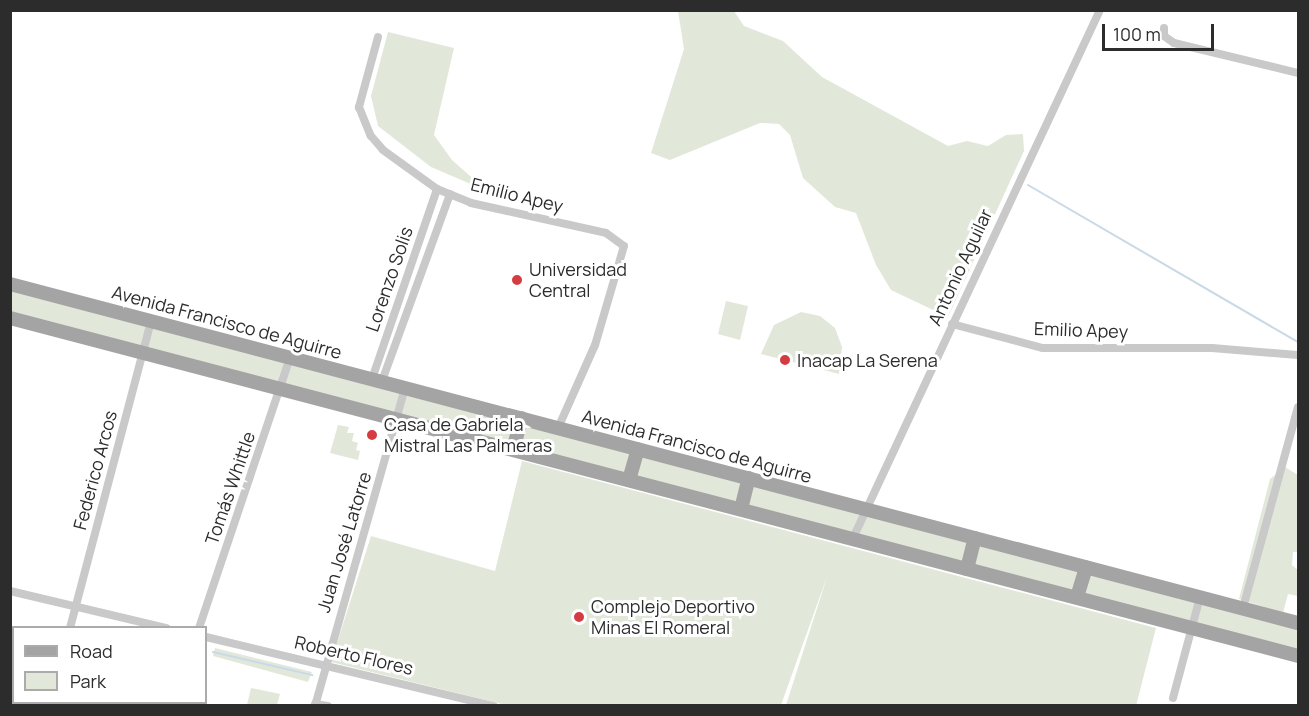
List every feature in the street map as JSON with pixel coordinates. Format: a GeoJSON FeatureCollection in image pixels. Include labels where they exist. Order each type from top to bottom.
{"type":"FeatureCollection","features":[{"type":"Feature","properties":{"kind":"main road","name":"Avenida Francisco de Aguirre"},"geometry":{"type":"LineString","coordinates":[[10,284],[1299,623]]}},
{"type":"Feature","properties":{"kind":"main road"},"geometry":{"type":"LineString","coordinates":[[10,318],[1299,656]]}},
{"type":"Feature","properties":{"kind":"main road"},"geometry":{"type":"LineString","coordinates":[[513,449],[522,418]]}},
{"type":"Feature","properties":{"kind":"main road"},"geometry":{"type":"LineString","coordinates":[[630,480],[638,449]]}},
{"type":"Feature","properties":{"kind":"main road"},"geometry":{"type":"LineString","coordinates":[[741,509],[749,478]]}},
{"type":"Feature","properties":{"kind":"main road"},"geometry":{"type":"LineString","coordinates":[[967,568],[975,538]]}},
{"type":"Feature","properties":{"kind":"main road"},"geometry":{"type":"LineString","coordinates":[[1077,597],[1086,567]]}},
{"type":"Feature","properties":{"kind":"street","name":"Antonio Aguilar"},"geometry":{"type":"LineString","coordinates":[[853,538],[864,508],[1100,10]]}},
{"type":"Feature","properties":{"kind":"street"},"geometry":{"type":"LineString","coordinates":[[1164,28],[1164,36],[1174,43],[1299,73]]}},
{"type":"Feature","properties":{"kind":"street","name":"Emilio Apey"},"geometry":{"type":"LineString","coordinates":[[378,37],[359,107],[364,124],[383,150],[437,189],[471,203],[606,233],[621,242],[625,252],[596,345],[558,428]]}},
{"type":"Feature","properties":{"kind":"street","name":"Lorenzo Solis"},"geometry":{"type":"LineString","coordinates":[[377,380],[437,189]]}},
{"type":"Feature","properties":{"kind":"street","name":"Lorenzo Solis"},"geometry":{"type":"LineString","coordinates":[[377,380],[450,194]]}},
{"type":"Feature","properties":{"kind":"street","name":"Federico Arcos"},"geometry":{"type":"LineString","coordinates":[[70,626],[151,321]]}},
{"type":"Feature","properties":{"kind":"street","name":"Emilio Apey"},"geometry":{"type":"LineString","coordinates":[[952,324],[1042,348],[1212,348],[1299,355]]}},
{"type":"Feature","properties":{"kind":"street","name":"Tomás Whittle"},"geometry":{"type":"LineString","coordinates":[[199,626],[282,389],[290,358]]}},
{"type":"Feature","properties":{"kind":"street","name":"Juan José Latorre"},"geometry":{"type":"LineString","coordinates":[[315,705],[323,665],[398,419],[405,387]]}},
{"type":"Feature","properties":{"kind":"street"},"geometry":{"type":"LineString","coordinates":[[1243,608],[1299,407]]}},
{"type":"Feature","properties":{"kind":"street"},"geometry":{"type":"LineString","coordinates":[[10,591],[163,626]]}},
{"type":"Feature","properties":{"kind":"street"},"geometry":{"type":"LineString","coordinates":[[1173,698],[1200,597]]}},
{"type":"Feature","properties":{"kind":"street","name":"Roberto Flores"},"geometry":{"type":"LineString","coordinates":[[207,637],[494,705]]}},
{"type":"Feature","properties":{"kind":"street"},"geometry":{"type":"LineString","coordinates":[[315,705],[328,705]]}},
{"type":"Feature","properties":{"kind":"green space"},"geometry":{"type":"Polygon","coordinates":[[[678,11],[734,11],[744,26],[783,41],[822,77],[948,146],[967,141],[988,146],[1006,135],[1023,134],[1024,151],[948,317],[891,290],[876,265],[856,213],[835,207],[803,178],[790,135],[779,124],[760,123],[670,160],[651,153],[684,49],[678,11]]]}},
{"type":"Feature","properties":{"kind":"green space"},"geometry":{"type":"Polygon","coordinates":[[[388,32],[454,48],[434,135],[452,160],[487,191],[431,167],[378,126],[371,96],[388,32]]]}},
{"type":"Feature","properties":{"kind":"green space"},"geometry":{"type":"Polygon","coordinates":[[[10,287],[1298,626],[1298,654],[11,314],[10,287]]]}},
{"type":"Feature","properties":{"kind":"green space"},"geometry":{"type":"Polygon","coordinates":[[[726,301],[748,306],[740,340],[718,334],[726,301]]]}},
{"type":"Feature","properties":{"kind":"green space"},"geometry":{"type":"Polygon","coordinates":[[[801,312],[820,316],[835,328],[842,347],[839,374],[761,354],[774,325],[801,312]]]}},
{"type":"Feature","properties":{"kind":"green space"},"geometry":{"type":"Polygon","coordinates":[[[338,425],[349,427],[347,433],[354,433],[352,441],[358,443],[356,450],[360,451],[358,460],[330,453],[338,425]]]}},
{"type":"Feature","properties":{"kind":"green space","name":"Complejo Deportivo Minas El Romeral"},"geometry":{"type":"Polygon","coordinates":[[[522,461],[1156,628],[1136,706],[786,705],[828,574],[781,705],[506,705],[331,662],[371,536],[495,571],[522,461]]]}},
{"type":"Feature","properties":{"kind":"green space"},"geometry":{"type":"Polygon","coordinates":[[[1285,467],[1298,475],[1298,552],[1293,552],[1292,565],[1298,570],[1298,596],[1288,594],[1283,613],[1239,599],[1270,479],[1285,467]]]}},
{"type":"Feature","properties":{"kind":"green space"},"geometry":{"type":"Polygon","coordinates":[[[215,648],[312,672],[308,682],[213,656],[215,648]]]}},
{"type":"Feature","properties":{"kind":"green space"},"geometry":{"type":"Polygon","coordinates":[[[251,688],[280,694],[277,705],[247,705],[251,688]]]}},
{"type":"Feature","properties":{"kind":"waterway"},"geometry":{"type":"LineString","coordinates":[[1028,185],[1298,342]]}},
{"type":"Feature","properties":{"kind":"waterway"},"geometry":{"type":"LineString","coordinates":[[213,652],[312,675]]}},
{"type":"Feature","properties":{"kind":"place","name":"Universidad Central"},"geometry":{"type":"Point","coordinates":[517,280]}},
{"type":"Feature","properties":{"kind":"place","name":"Inacap La Serena"},"geometry":{"type":"Point","coordinates":[785,360]}},
{"type":"Feature","properties":{"kind":"place","name":"Casa de Gabriela Mistral Las Palmeras"},"geometry":{"type":"Point","coordinates":[372,435]}},
{"type":"Feature","properties":{"kind":"place","name":"Complejo Deportivo Minas El Romeral"},"geometry":{"type":"Point","coordinates":[579,617]}}]}
